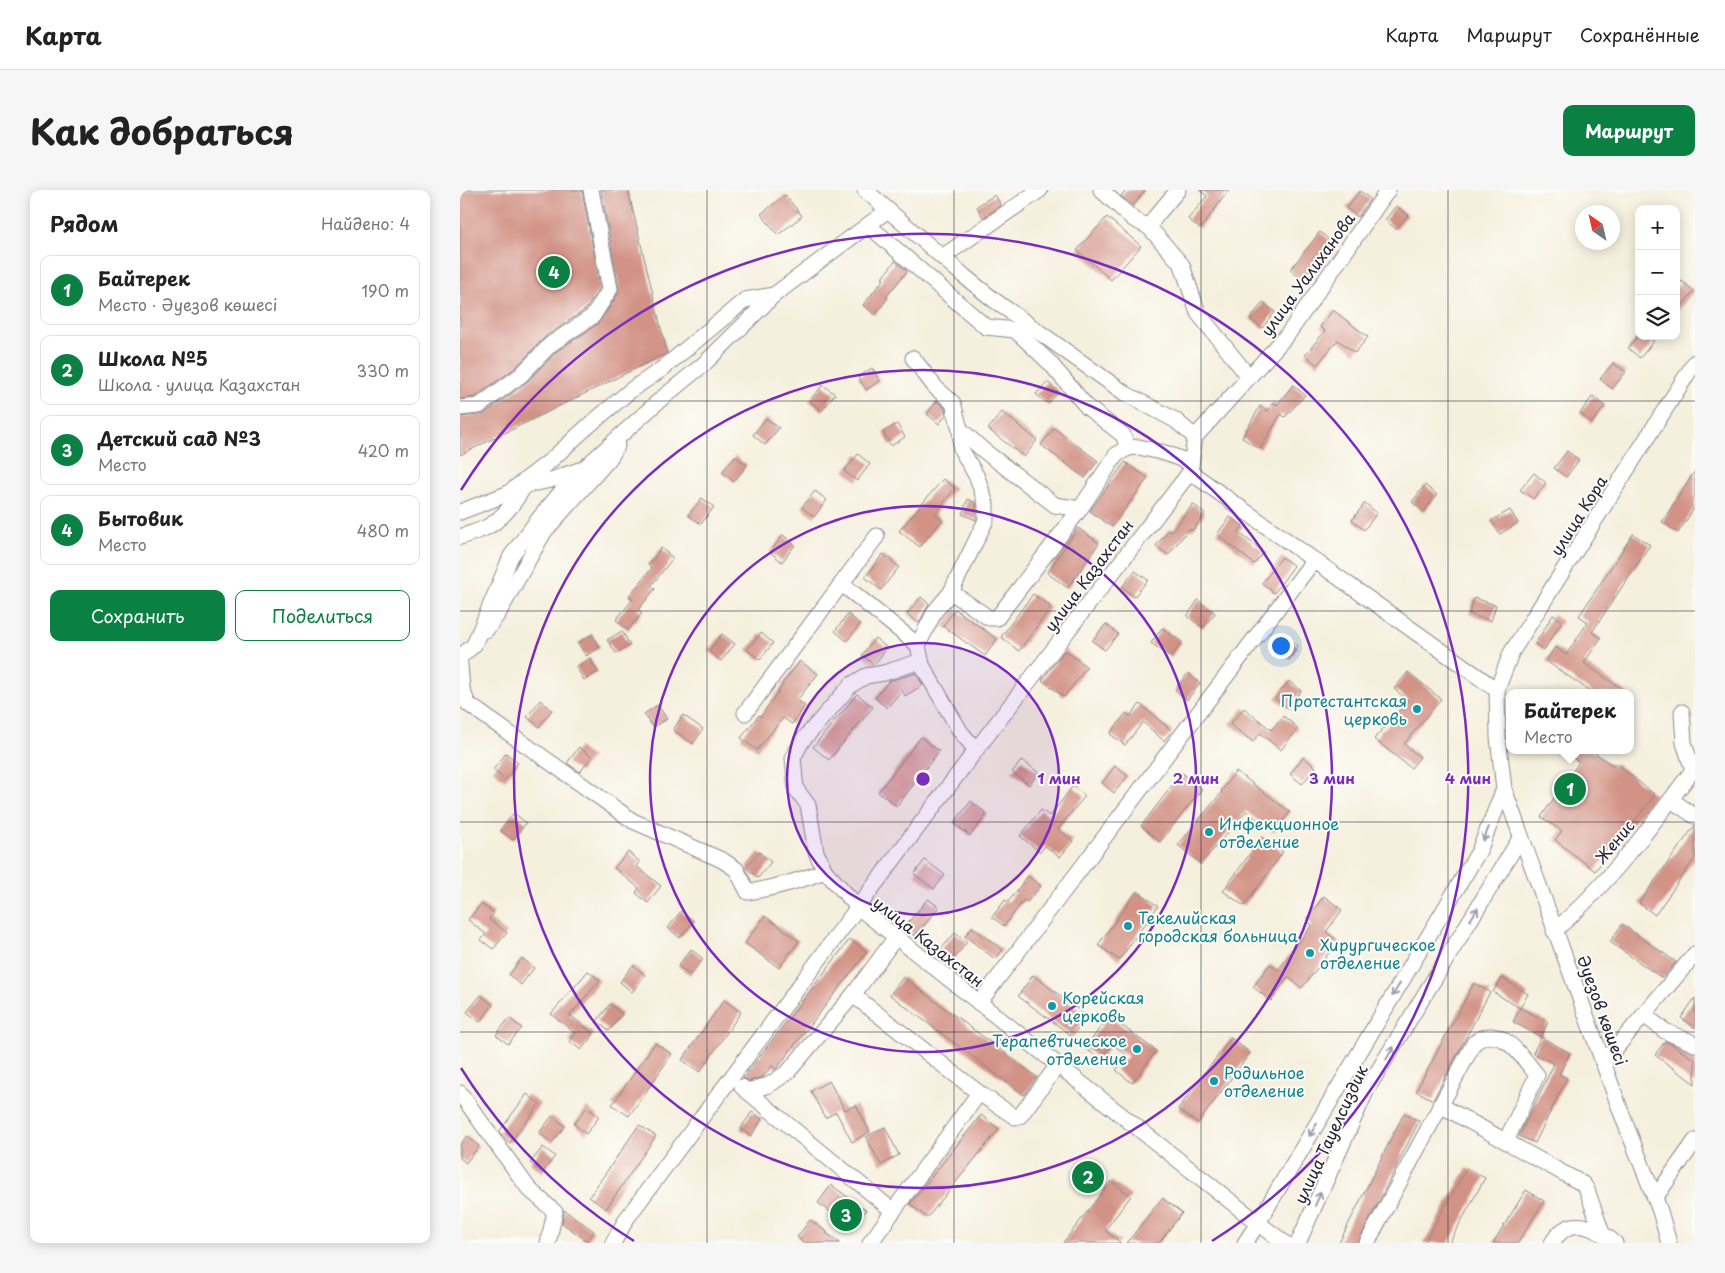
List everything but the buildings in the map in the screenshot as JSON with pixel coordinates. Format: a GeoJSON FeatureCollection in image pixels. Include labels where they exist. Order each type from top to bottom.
{"type":"FeatureCollection","features":[{"type":"Feature","properties":{"kind":"street"},"geometry":{"type":"LineString","coordinates":[[460,408],[479,406],[521,375],[551,344],[593,316],[610,289],[591,190]]}},
{"type":"Feature","properties":{"kind":"street"},"geometry":{"type":"LineString","coordinates":[[865,190],[994,300],[1126,394],[1175,420],[1195,437],[1188,471]]}},
{"type":"Feature","properties":{"kind":"street"},"geometry":{"type":"LineString","coordinates":[[942,256],[1040,190]]}},
{"type":"Feature","properties":{"kind":"street"},"geometry":{"type":"LineString","coordinates":[[1101,190],[1133,219],[1149,227],[1182,265],[1198,313],[1249,377]]}},
{"type":"Feature","properties":{"kind":"street"},"geometry":{"type":"LineString","coordinates":[[1149,227],[1178,190]]}},
{"type":"Feature","properties":{"kind":"street","name":"улица Уалиханова"},"geometry":{"type":"LineString","coordinates":[[1195,437],[1288,334],[1388,190]]}},
{"type":"Feature","properties":{"kind":"street"},"geometry":{"type":"LineString","coordinates":[[474,645],[511,556],[571,480],[661,399],[705,363],[774,295],[888,210]]}},
{"type":"Feature","properties":{"kind":"street"},"geometry":{"type":"LineString","coordinates":[[868,226],[986,327],[1015,330],[1050,364],[1088,407],[1123,434],[1128,448]]}},
{"type":"Feature","properties":{"kind":"street"},"geometry":{"type":"LineString","coordinates":[[460,512],[506,494],[520,486],[631,390],[662,369],[745,300],[774,295]]}},
{"type":"Feature","properties":{"kind":"street"},"geometry":{"type":"LineString","coordinates":[[912,358],[935,387],[953,403],[960,429],[961,449],[977,476],[986,504],[986,520],[951,592],[935,611],[918,645],[921,662],[960,731],[976,750]]}},
{"type":"Feature","properties":{"kind":"street","name":"улица Кора"},"geometry":{"type":"LineString","coordinates":[[1504,789],[1498,737],[1497,690],[1511,653],[1695,362]]}},
{"type":"Feature","properties":{"kind":"street"},"geometry":{"type":"LineString","coordinates":[[960,429],[983,450],[1055,505],[1080,509]]}},
{"type":"Feature","properties":{"kind":"street"},"geometry":{"type":"LineString","coordinates":[[460,657],[474,645],[498,614],[544,532],[609,459],[625,431]]}},
{"type":"Feature","properties":{"kind":"street"},"geometry":{"type":"LineString","coordinates":[[951,592],[989,618],[997,618],[1080,509],[1116,455],[1128,448],[1139,448],[1165,453],[1497,690]]}},
{"type":"Feature","properties":{"kind":"street"},"geometry":{"type":"LineString","coordinates":[[520,486],[551,480],[585,468]]}},
{"type":"Feature","properties":{"kind":"street","name":"улица Казахстан"},"geometry":{"type":"LineString","coordinates":[[1188,471],[858,907],[1258,1224],[1285,1243]]}},
{"type":"Feature","properties":{"kind":"street"},"geometry":{"type":"LineString","coordinates":[[460,537],[485,528],[502,517],[517,498],[520,486]]}},
{"type":"Feature","properties":{"kind":"street"},"geometry":{"type":"LineString","coordinates":[[745,713],[877,536]]}},
{"type":"Feature","properties":{"kind":"street"},"geometry":{"type":"LineString","coordinates":[[979,1003],[1314,560]]}},
{"type":"Feature","properties":{"kind":"street"},"geometry":{"type":"LineString","coordinates":[[842,584],[918,645]]}},
{"type":"Feature","properties":{"kind":"street"},"geometry":{"type":"LineString","coordinates":[[613,1243],[627,1218],[858,907],[825,871],[816,852],[808,804],[796,789],[793,758],[802,741],[851,685],[866,676],[884,673],[921,662]]}},
{"type":"Feature","properties":{"kind":"street"},"geometry":{"type":"LineString","coordinates":[[460,666],[462,689],[468,704],[633,821],[722,860],[736,869],[748,892],[770,889],[825,871]]}},
{"type":"Feature","properties":{"kind":"street"},"geometry":{"type":"LineString","coordinates":[[1682,712],[1684,742],[1694,769]]}},
{"type":"Feature","properties":{"kind":"street","name":"Женис"},"geometry":{"type":"LineString","coordinates":[[1554,931],[1572,915],[1611,872],[1671,800],[1694,769]]}},
{"type":"Feature","properties":{"kind":"street","name":"Әуезов көшесі"},"geometry":{"type":"LineString","coordinates":[[1504,789],[1554,931],[1655,1198],[1669,1243]]}},
{"type":"Feature","properties":{"kind":"street","name":"улица Тауелсиздик"},"geometry":{"type":"LineString","coordinates":[[1245,1243],[1479,851],[1504,789]]}},
{"type":"Feature","properties":{"kind":"street"},"geometry":{"type":"LineString","coordinates":[[1671,800],[1695,816]]}},
{"type":"Feature","properties":{"kind":"street","name":"улица Тауелсиздик"},"geometry":{"type":"LineString","coordinates":[[1298,1243],[1368,1089],[1521,837]]}},
{"type":"Feature","properties":{"kind":"street"},"geometry":{"type":"LineString","coordinates":[[746,1091],[769,1085],[788,1072],[853,995],[896,937]]}},
{"type":"Feature","properties":{"kind":"street"},"geometry":{"type":"LineString","coordinates":[[1604,1062],[1695,954]]}},
{"type":"Feature","properties":{"kind":"street"},"geometry":{"type":"LineString","coordinates":[[853,995],[980,1093],[1017,1117],[1058,1065]]}},
{"type":"Feature","properties":{"kind":"street"},"geometry":{"type":"LineString","coordinates":[[1644,1015],[1664,1031],[1695,1044]]}},
{"type":"Feature","properties":{"kind":"street"},"geometry":{"type":"LineString","coordinates":[[1367,1243],[1474,1043],[1479,1038],[1490,1035],[1508,1042],[1537,1075],[1506,1141]]}},
{"type":"Feature","properties":{"kind":"street"},"geometry":{"type":"LineString","coordinates":[[731,1078],[893,1212]]}},
{"type":"Feature","properties":{"kind":"street"},"geometry":{"type":"LineString","coordinates":[[460,1093],[529,1190],[555,1212],[548,1243]]}},
{"type":"Feature","properties":{"kind":"street"},"geometry":{"type":"LineString","coordinates":[[870,1243],[980,1093]]}},
{"type":"Feature","properties":{"kind":"street"},"geometry":{"type":"LineString","coordinates":[[1440,1105],[1583,1184],[1587,1190],[1602,1232]]}},
{"type":"Feature","properties":{"kind":"street"},"geometry":{"type":"LineString","coordinates":[[1655,1198],[1695,1141]]}},
{"type":"Feature","properties":{"kind":"street"},"geometry":{"type":"LineString","coordinates":[[1552,1243],[1558,1234],[1570,1226],[1585,1226],[1602,1232],[1615,1243]]}},
{"type":"Feature","properties":{"kind":"place","name":"Бытовик"},"geometry":{"type":"Point","coordinates":[554,272]}},
{"type":"Feature","properties":{"kind":"place","name":"Протестантская церковь"},"geometry":{"type":"Point","coordinates":[1417,709]}},
{"type":"Feature","properties":{"kind":"place","name":"Байтерек"},"geometry":{"type":"Point","coordinates":[1570,789]}},
{"type":"Feature","properties":{"kind":"place","name":"Инфекционное отделение"},"geometry":{"type":"Point","coordinates":[1209,832]}},
{"type":"Feature","properties":{"kind":"place","name":"Текелийская городская больница"},"geometry":{"type":"Point","coordinates":[1128,926]}},
{"type":"Feature","properties":{"kind":"place","name":"Хирургическое отделение"},"geometry":{"type":"Point","coordinates":[1310,953]}},
{"type":"Feature","properties":{"kind":"place","name":"Корейская церковь"},"geometry":{"type":"Point","coordinates":[1052,1006]}},
{"type":"Feature","properties":{"kind":"place","name":"Терапевтическое отделение"},"geometry":{"type":"Point","coordinates":[1137,1049]}},
{"type":"Feature","properties":{"kind":"place","name":"Родильное отделение"},"geometry":{"type":"Point","coordinates":[1214,1081]}},
{"type":"Feature","properties":{"kind":"place","name":"Школа №5"},"geometry":{"type":"Point","coordinates":[1088,1177]}},
{"type":"Feature","properties":{"kind":"place","name":"Детский сад №3"},"geometry":{"type":"Point","coordinates":[846,1215]}}]}
